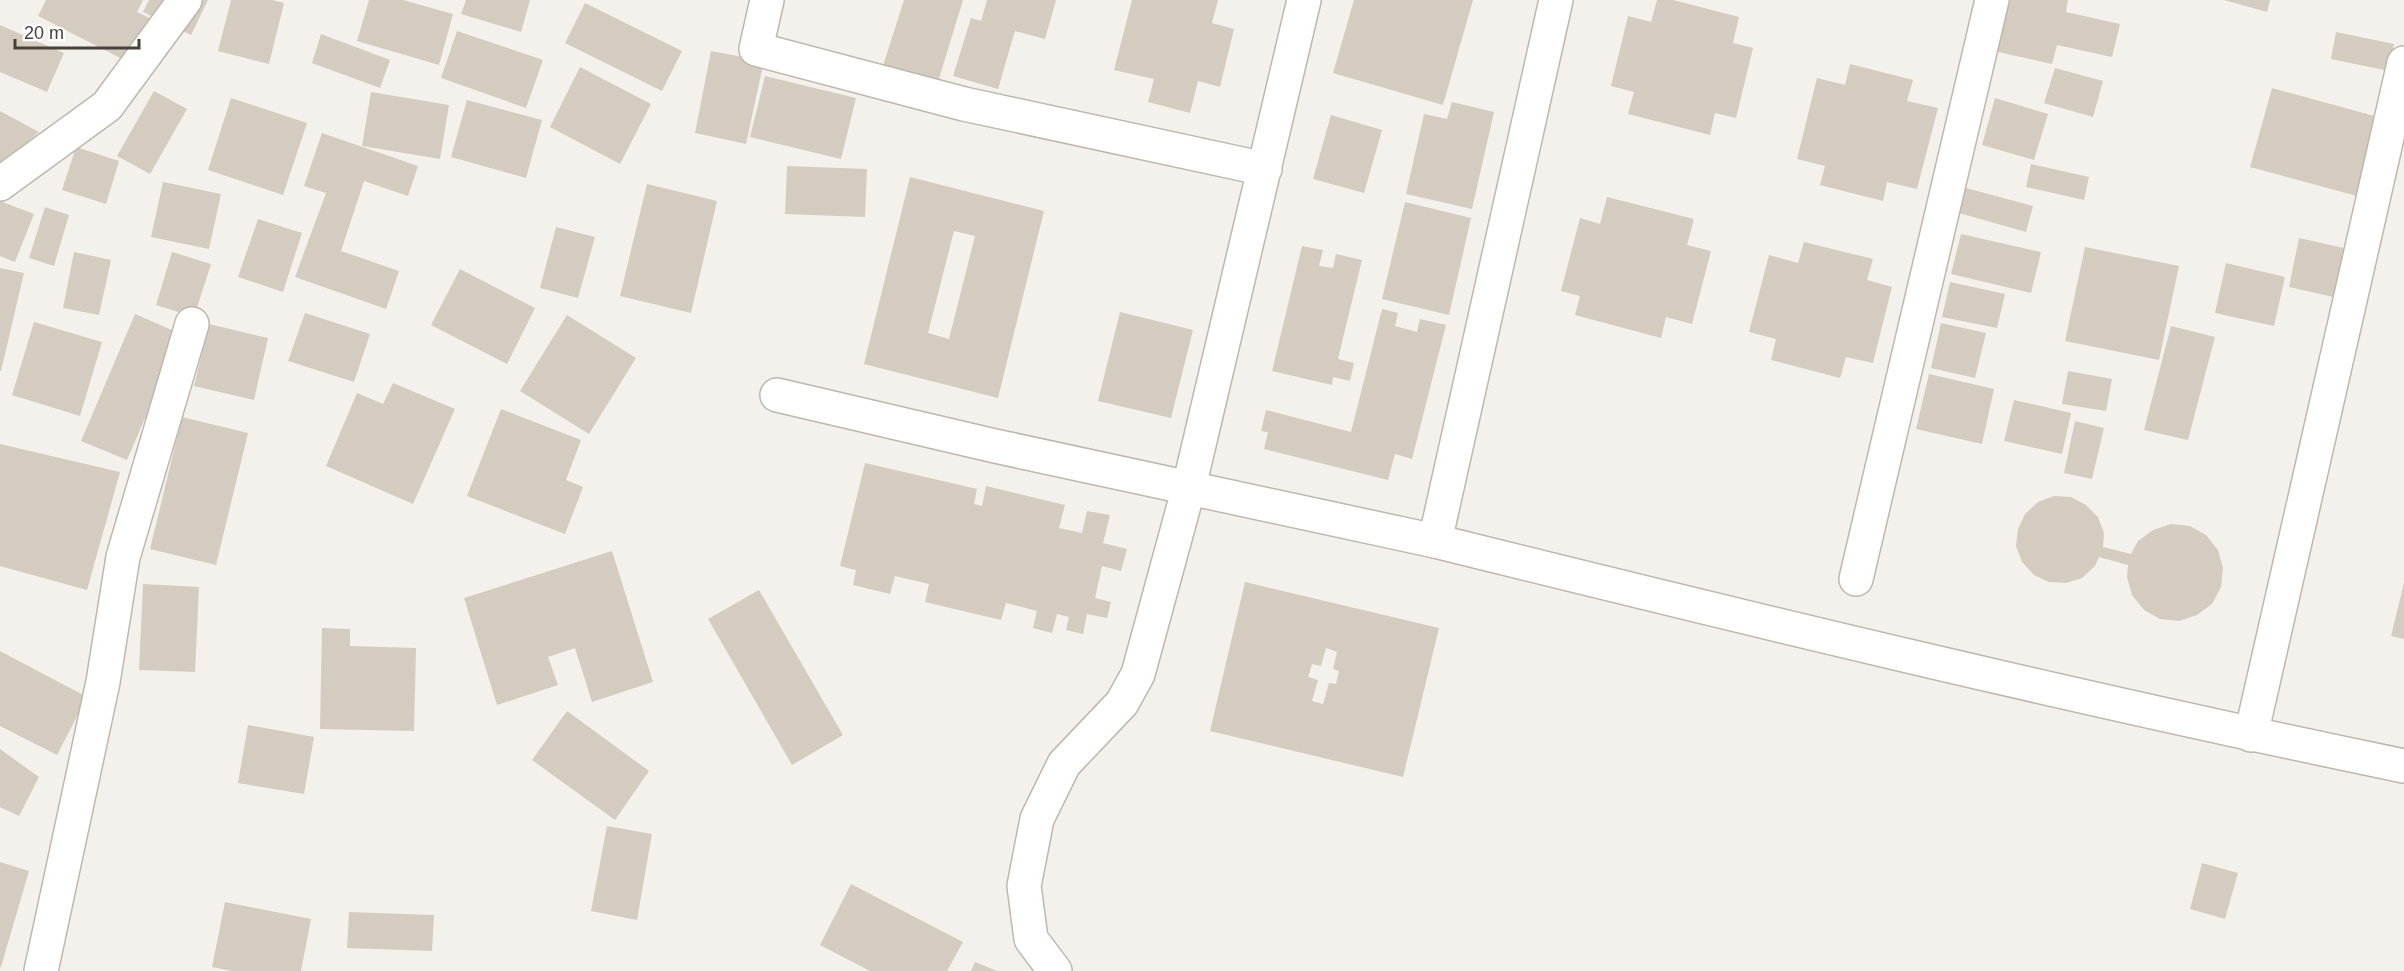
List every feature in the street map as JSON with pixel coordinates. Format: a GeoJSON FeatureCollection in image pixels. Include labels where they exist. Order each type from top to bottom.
{"type":"FeatureCollection","features":[{"type":"Feature","properties":{"kind":"street"},"geometry":{"type":"LineString","coordinates":[[0,184],[107,106],[185,0]]}},
{"type":"Feature","properties":{"kind":"street"},"geometry":{"type":"LineString","coordinates":[[767,0],[756,49],[964,104],[1265,169]]}},
{"type":"Feature","properties":{"kind":"street"},"geometry":{"type":"LineString","coordinates":[[1055,971],[1031,939],[1024,886],[1037,819],[1064,764],[1122,703],[1138,674],[1189,487],[1305,0]]}},
{"type":"Feature","properties":{"kind":"street"},"geometry":{"type":"LineString","coordinates":[[1436,541],[1556,0]]}},
{"type":"Feature","properties":{"kind":"street"},"geometry":{"type":"LineString","coordinates":[[1856,579],[1992,0]]}},
{"type":"Feature","properties":{"kind":"street"},"geometry":{"type":"LineString","coordinates":[[2251,735],[2404,63]]}},
{"type":"Feature","properties":{"kind":"street"},"geometry":{"type":"LineString","coordinates":[[41,971],[103,682],[123,557],[192,324]]}},
{"type":"Feature","properties":{"kind":"street"},"geometry":{"type":"LineString","coordinates":[[777,395],[995,446],[1436,541],[1842,641],[2251,735],[2404,766]]}},
{"type":"Feature","properties":{"kind":"building"},"geometry":{"type":"Polygon","coordinates":[[[46,0],[143,0],[137,12],[164,25],[142,69],[38,16],[46,0]]]}},
{"type":"Feature","properties":{"kind":"building"},"geometry":{"type":"Polygon","coordinates":[[[149,0],[208,0],[191,35],[143,12],[149,0]]]}},
{"type":"Feature","properties":{"kind":"building"},"geometry":{"type":"Polygon","coordinates":[[[231,0],[272,0],[284,3],[269,64],[218,51],[231,0]]]}},
{"type":"Feature","properties":{"kind":"building"},"geometry":{"type":"Polygon","coordinates":[[[369,0],[403,0],[453,14],[439,65],[357,41],[369,0]]]}},
{"type":"Feature","properties":{"kind":"building"},"geometry":{"type":"Polygon","coordinates":[[[466,0],[530,0],[521,32],[461,14],[466,0]]]}},
{"type":"Feature","properties":{"kind":"building"},"geometry":{"type":"Polygon","coordinates":[[[904,0],[963,0],[938,82],[883,66],[904,0]]]}},
{"type":"Feature","properties":{"kind":"building"},"geometry":{"type":"Polygon","coordinates":[[[987,0],[1056,0],[1045,39],[1015,31],[998,89],[953,76],[971,18],[981,21],[987,0]]]}},
{"type":"Feature","properties":{"kind":"building"},"geometry":{"type":"Polygon","coordinates":[[[1132,0],[1218,0],[1212,23],[1234,29],[1220,87],[1198,81],[1190,113],[1148,102],[1154,79],[1114,70],[1132,0]]]}},
{"type":"Feature","properties":{"kind":"building"},"geometry":{"type":"Polygon","coordinates":[[[1354,0],[1473,0],[1443,105],[1333,73],[1354,0]]]}},
{"type":"Feature","properties":{"kind":"building"},"geometry":{"type":"Polygon","coordinates":[[[1657,0],[1673,0],[1739,17],[1733,43],[1753,48],[1736,118],[1715,113],[1710,135],[1628,114],[1634,92],[1611,86],[1628,16],[1651,22],[1657,0]]]}},
{"type":"Feature","properties":{"kind":"building"},"geometry":{"type":"Polygon","coordinates":[[[2005,0],[2068,0],[2066,12],[2120,24],[2112,57],[2057,45],[2052,64],[1994,51],[2005,0]]]}},
{"type":"Feature","properties":{"kind":"building"},"geometry":{"type":"Polygon","coordinates":[[[2224,0],[2270,0],[2267,12],[2224,0]]]}},
{"type":"Feature","properties":{"kind":"building"},"geometry":{"type":"Polygon","coordinates":[[[585,3],[682,51],[662,91],[565,43],[585,3]]]}},
{"type":"Feature","properties":{"kind":"building"},"geometry":{"type":"Polygon","coordinates":[[[0,25],[64,53],[47,92],[0,72],[0,25]]]}},
{"type":"Feature","properties":{"kind":"building"},"geometry":{"type":"Polygon","coordinates":[[[457,31],[543,60],[526,108],[441,78],[457,31]]]}},
{"type":"Feature","properties":{"kind":"building"},"geometry":{"type":"Polygon","coordinates":[[[2336,32],[2394,44],[2389,71],[2331,59],[2336,32]]]}},
{"type":"Feature","properties":{"kind":"building"},"geometry":{"type":"Polygon","coordinates":[[[321,34],[390,60],[380,88],[312,63],[321,34]]]}},
{"type":"Feature","properties":{"kind":"building"},"geometry":{"type":"Polygon","coordinates":[[[711,51],[764,61],[746,144],[695,133],[711,51]]]}},
{"type":"Feature","properties":{"kind":"building"},"geometry":{"type":"Polygon","coordinates":[[[1850,64],[1913,80],[1907,101],[1938,108],[1917,189],[1887,182],[1883,201],[1820,185],[1825,166],[1797,159],[1817,78],[1845,85],[1850,64]]]}},
{"type":"Feature","properties":{"kind":"building"},"geometry":{"type":"Polygon","coordinates":[[[580,67],[651,104],[620,164],[550,127],[580,67]]]}},
{"type":"Feature","properties":{"kind":"building"},"geometry":{"type":"Polygon","coordinates":[[[2055,68],[2103,81],[2093,117],[2044,103],[2055,68]]]}},
{"type":"Feature","properties":{"kind":"building"},"geometry":{"type":"Polygon","coordinates":[[[765,76],[856,98],[841,159],[750,137],[765,76]]]}},
{"type":"Feature","properties":{"kind":"building"},"geometry":{"type":"Polygon","coordinates":[[[2272,88],[2378,117],[2357,196],[2250,167],[2272,88]]]}},
{"type":"Feature","properties":{"kind":"building"},"geometry":{"type":"Polygon","coordinates":[[[154,91],[187,109],[150,174],[117,156],[154,91]]]}},
{"type":"Feature","properties":{"kind":"building"},"geometry":{"type":"Polygon","coordinates":[[[371,92],[449,105],[440,159],[362,146],[371,92]]]}},
{"type":"Feature","properties":{"kind":"building"},"geometry":{"type":"Polygon","coordinates":[[[231,98],[307,123],[283,195],[208,170],[231,98]]]}},
{"type":"Feature","properties":{"kind":"building"},"geometry":{"type":"Polygon","coordinates":[[[1995,98],[2048,114],[2034,160],[1982,145],[1995,98]]]}},
{"type":"Feature","properties":{"kind":"building"},"geometry":{"type":"Polygon","coordinates":[[[467,100],[542,120],[526,178],[451,157],[467,100]]]}},
{"type":"Feature","properties":{"kind":"building"},"geometry":{"type":"Polygon","coordinates":[[[1452,102],[1494,112],[1472,209],[1406,194],[1424,114],[1447,119],[1452,102]]]}},
{"type":"Feature","properties":{"kind":"building"},"geometry":{"type":"Polygon","coordinates":[[[0,111],[39,132],[0,167],[0,111]]]}},
{"type":"Feature","properties":{"kind":"building"},"geometry":{"type":"Polygon","coordinates":[[[1331,115],[1382,130],[1364,193],[1313,179],[1331,115]]]}},
{"type":"Feature","properties":{"kind":"building"},"geometry":{"type":"Polygon","coordinates":[[[322,133],[418,166],[408,196],[364,181],[341,251],[399,271],[386,309],[295,277],[326,193],[304,186],[322,133]]]}},
{"type":"Feature","properties":{"kind":"building"},"geometry":{"type":"Polygon","coordinates":[[[76,147],[119,161],[106,204],[62,190],[76,147]]]}},
{"type":"Feature","properties":{"kind":"building"},"geometry":{"type":"Polygon","coordinates":[[[2031,164],[2089,177],[2084,200],[2026,187],[2031,164]]]}},
{"type":"Feature","properties":{"kind":"building"},"geometry":{"type":"Polygon","coordinates":[[[787,166],[867,169],[865,217],[785,214],[787,166]]]}},
{"type":"Feature","properties":{"kind":"building"},"geometry":{"type":"Polygon","coordinates":[[[910,177],[1044,211],[998,398],[864,364],[910,177]],[[954,231],[928,333],[949,339],[975,236],[954,231]]]}},
{"type":"Feature","properties":{"kind":"building"},"geometry":{"type":"Polygon","coordinates":[[[163,182],[221,194],[209,249],[151,237],[163,182]]]}},
{"type":"Feature","properties":{"kind":"building"},"geometry":{"type":"Polygon","coordinates":[[[647,184],[717,201],[691,313],[620,296],[647,184]]]}},
{"type":"Feature","properties":{"kind":"building"},"geometry":{"type":"Polygon","coordinates":[[[1966,188],[2033,206],[2026,232],[1959,213],[1966,188]]]}},
{"type":"Feature","properties":{"kind":"building"},"geometry":{"type":"Polygon","coordinates":[[[1607,197],[1694,219],[1687,245],[1711,251],[1692,324],[1666,317],[1661,338],[1575,315],[1580,296],[1561,291],[1580,218],[1600,224],[1607,197]]]}},
{"type":"Feature","properties":{"kind":"building"},"geometry":{"type":"Polygon","coordinates":[[[0,201],[34,214],[15,262],[0,256],[0,201]]]}},
{"type":"Feature","properties":{"kind":"building"},"geometry":{"type":"Polygon","coordinates":[[[1405,202],[1471,218],[1449,315],[1382,299],[1405,202]]]}},
{"type":"Feature","properties":{"kind":"building"},"geometry":{"type":"Polygon","coordinates":[[[45,207],[69,215],[54,266],[29,258],[45,207]]]}},
{"type":"Feature","properties":{"kind":"building"},"geometry":{"type":"Polygon","coordinates":[[[258,219],[302,233],[283,292],[238,277],[258,219]]]}},
{"type":"Feature","properties":{"kind":"building"},"geometry":{"type":"Polygon","coordinates":[[[556,227],[595,237],[578,298],[540,288],[556,227]]]}},
{"type":"Feature","properties":{"kind":"building"},"geometry":{"type":"Polygon","coordinates":[[[1961,234],[2041,252],[2031,293],[1951,274],[1961,234]]]}},
{"type":"Feature","properties":{"kind":"building"},"geometry":{"type":"Polygon","coordinates":[[[2299,238],[2353,250],[2342,299],[2289,287],[2299,238]]]}},
{"type":"Feature","properties":{"kind":"building"},"geometry":{"type":"Polygon","coordinates":[[[1804,242],[1873,259],[1867,280],[1892,287],[1873,363],[1846,357],[1840,378],[1771,360],[1776,339],[1749,332],[1769,255],[1798,263],[1804,242]]]}},
{"type":"Feature","properties":{"kind":"building"},"geometry":{"type":"Polygon","coordinates":[[[1302,246],[1323,250],[1319,266],[1333,268],[1336,254],[1362,260],[1338,359],[1354,363],[1350,381],[1333,377],[1332,385],[1272,371],[1302,246]]]}},
{"type":"Feature","properties":{"kind":"building"},"geometry":{"type":"Polygon","coordinates":[[[2085,247],[2179,266],[2159,360],[2065,341],[2085,247]]]}},
{"type":"Feature","properties":{"kind":"building"},"geometry":{"type":"Polygon","coordinates":[[[74,252],[111,260],[99,315],[63,308],[74,252]]]}},
{"type":"Feature","properties":{"kind":"building"},"geometry":{"type":"Polygon","coordinates":[[[172,252],[211,264],[194,317],[156,305],[172,252]]]}},
{"type":"Feature","properties":{"kind":"building"},"geometry":{"type":"Polygon","coordinates":[[[2226,263],[2285,277],[2274,326],[2215,313],[2226,263]]]}},
{"type":"Feature","properties":{"kind":"building"},"geometry":{"type":"Polygon","coordinates":[[[0,268],[24,273],[1,371],[0,371],[0,268]]]}},
{"type":"Feature","properties":{"kind":"building"},"geometry":{"type":"Polygon","coordinates":[[[460,269],[535,308],[507,364],[431,325],[460,269]]]}},
{"type":"Feature","properties":{"kind":"building"},"geometry":{"type":"Polygon","coordinates":[[[1950,282],[2005,294],[1997,328],[1942,317],[1950,282]]]}},
{"type":"Feature","properties":{"kind":"building"},"geometry":{"type":"Polygon","coordinates":[[[1382,309],[1398,313],[1395,326],[1417,332],[1420,319],[1446,325],[1412,459],[1395,454],[1388,480],[1264,449],[1268,432],[1261,431],[1266,410],[1351,432],[1382,309]]]}},
{"type":"Feature","properties":{"kind":"building"},"geometry":{"type":"Polygon","coordinates":[[[1120,312],[1193,330],[1171,418],[1098,401],[1120,312]]]}},
{"type":"Feature","properties":{"kind":"building"},"geometry":{"type":"Polygon","coordinates":[[[305,313],[370,334],[354,382],[288,361],[305,313]]]}},
{"type":"Feature","properties":{"kind":"building"},"geometry":{"type":"Polygon","coordinates":[[[135,314],[181,334],[127,460],[81,441],[135,314]]]}},
{"type":"Feature","properties":{"kind":"building"},"geometry":{"type":"Polygon","coordinates":[[[567,315],[636,358],[589,434],[520,391],[567,315]]]}},
{"type":"Feature","properties":{"kind":"building"},"geometry":{"type":"Polygon","coordinates":[[[34,322],[102,342],[80,416],[12,395],[34,322]]]}},
{"type":"Feature","properties":{"kind":"building"},"geometry":{"type":"Polygon","coordinates":[[[1941,323],[1986,333],[1975,378],[1931,368],[1941,323]]]}},
{"type":"Feature","properties":{"kind":"building"},"geometry":{"type":"Polygon","coordinates":[[[209,324],[268,338],[254,400],[194,386],[209,324]]]}},
{"type":"Feature","properties":{"kind":"building"},"geometry":{"type":"Polygon","coordinates":[[[2171,326],[2215,337],[2188,440],[2144,430],[2171,326]]]}},
{"type":"Feature","properties":{"kind":"building"},"geometry":{"type":"Polygon","coordinates":[[[2068,371],[2112,379],[2106,411],[2062,404],[2068,371]]]}},
{"type":"Feature","properties":{"kind":"building"},"geometry":{"type":"Polygon","coordinates":[[[1929,374],[1994,389],[1982,444],[1916,429],[1929,374]]]}},
{"type":"Feature","properties":{"kind":"building"},"geometry":{"type":"Polygon","coordinates":[[[393,383],[455,409],[413,504],[326,466],[357,393],[383,404],[393,383]]]}},
{"type":"Feature","properties":{"kind":"building"},"geometry":{"type":"Polygon","coordinates":[[[2014,400],[2071,413],[2062,454],[2004,441],[2014,400]]]}},
{"type":"Feature","properties":{"kind":"building"},"geometry":{"type":"Polygon","coordinates":[[[501,409],[581,440],[566,480],[583,487],[565,534],[467,496],[501,409]]]}},
{"type":"Feature","properties":{"kind":"building"},"geometry":{"type":"Polygon","coordinates":[[[182,417],[248,433],[216,565],[150,549],[182,417]]]}},
{"type":"Feature","properties":{"kind":"building"},"geometry":{"type":"Polygon","coordinates":[[[2075,421],[2104,428],[2092,479],[2064,473],[2075,421]]]}},
{"type":"Feature","properties":{"kind":"building"},"geometry":{"type":"Polygon","coordinates":[[[0,444],[120,472],[87,590],[0,566],[0,444]]]}},
{"type":"Feature","properties":{"kind":"building"},"geometry":{"type":"Polygon","coordinates":[[[865,463],[977,489],[974,504],[982,506],[986,486],[1065,505],[1059,528],[1082,533],[1087,511],[1110,515],[1103,543],[1127,549],[1121,571],[1102,566],[1095,598],[1111,602],[1107,618],[1087,614],[1083,634],[1066,630],[1069,617],[1057,614],[1052,633],[1033,628],[1037,611],[1006,603],[1001,620],[925,602],[929,584],[895,576],[890,594],[853,585],[856,570],[840,566],[865,463]]]}},
{"type":"Feature","properties":{"kind":"building"},"geometry":{"type":"Polygon","coordinates":[[[2054,496],[2071,497],[2086,505],[2098,517],[2104,533],[2103,547],[2131,554],[2138,541],[2153,530],[2171,524],[2190,526],[2206,535],[2218,550],[2223,568],[2221,587],[2212,604],[2197,615],[2179,621],[2160,619],[2144,610],[2132,595],[2127,577],[2128,565],[2099,557],[2095,566],[2082,578],[2066,583],[2049,582],[2034,575],[2022,562],[2016,546],[2018,529],[2025,514],[2038,502],[2054,496]]]}},
{"type":"Feature","properties":{"kind":"building"},"geometry":{"type":"Polygon","coordinates":[[[612,551],[653,682],[592,702],[575,648],[548,657],[558,685],[497,705],[464,598],[612,551]]]}},
{"type":"Feature","properties":{"kind":"building"},"geometry":{"type":"Polygon","coordinates":[[[1245,582],[1439,628],[1403,777],[1210,731],[1245,582]],[[1326,648],[1321,666],[1312,664],[1308,677],[1318,680],[1312,701],[1323,704],[1329,683],[1336,684],[1339,671],[1333,669],[1337,652],[1326,648]]]}},
{"type":"Feature","properties":{"kind":"building"},"geometry":{"type":"Polygon","coordinates":[[[2404,583],[2404,639],[2391,636],[2404,583]]]}},
{"type":"Feature","properties":{"kind":"building"},"geometry":{"type":"Polygon","coordinates":[[[143,584],[199,587],[195,672],[139,670],[143,584]]]}},
{"type":"Feature","properties":{"kind":"building"},"geometry":{"type":"Polygon","coordinates":[[[759,590],[843,735],[792,765],[708,619],[759,590]]]}},
{"type":"Feature","properties":{"kind":"building"},"geometry":{"type":"Polygon","coordinates":[[[322,628],[350,629],[350,646],[416,648],[414,731],[320,729],[322,628]]]}},
{"type":"Feature","properties":{"kind":"building"},"geometry":{"type":"Polygon","coordinates":[[[0,651],[87,697],[57,755],[0,726],[0,651]]]}},
{"type":"Feature","properties":{"kind":"building"},"geometry":{"type":"Polygon","coordinates":[[[567,711],[649,771],[615,820],[532,760],[567,711]]]}},
{"type":"Feature","properties":{"kind":"building"},"geometry":{"type":"Polygon","coordinates":[[[248,725],[314,737],[304,794],[238,783],[248,725]]]}},
{"type":"Feature","properties":{"kind":"building"},"geometry":{"type":"Polygon","coordinates":[[[0,749],[39,777],[19,816],[0,807],[0,749]]]}},
{"type":"Feature","properties":{"kind":"building"},"geometry":{"type":"Polygon","coordinates":[[[607,826],[652,834],[637,920],[591,911],[607,826]]]}},
{"type":"Feature","properties":{"kind":"building"},"geometry":{"type":"Polygon","coordinates":[[[0,862],[29,871],[1,967],[0,967],[0,862]]]}},
{"type":"Feature","properties":{"kind":"building"},"geometry":{"type":"Polygon","coordinates":[[[2202,863],[2238,873],[2225,919],[2190,909],[2202,863]]]}},
{"type":"Feature","properties":{"kind":"building"},"geometry":{"type":"Polygon","coordinates":[[[851,884],[963,942],[947,971],[870,971],[820,945],[851,884]]]}},
{"type":"Feature","properties":{"kind":"building"},"geometry":{"type":"Polygon","coordinates":[[[225,902],[311,919],[301,971],[232,971],[212,967],[225,902]]]}},
{"type":"Feature","properties":{"kind":"building"},"geometry":{"type":"Polygon","coordinates":[[[349,912],[434,915],[432,951],[347,948],[349,912]]]}},
{"type":"Feature","properties":{"kind":"building"},"geometry":{"type":"Polygon","coordinates":[[[975,962],[997,971],[971,971],[975,962]]]}}]}
